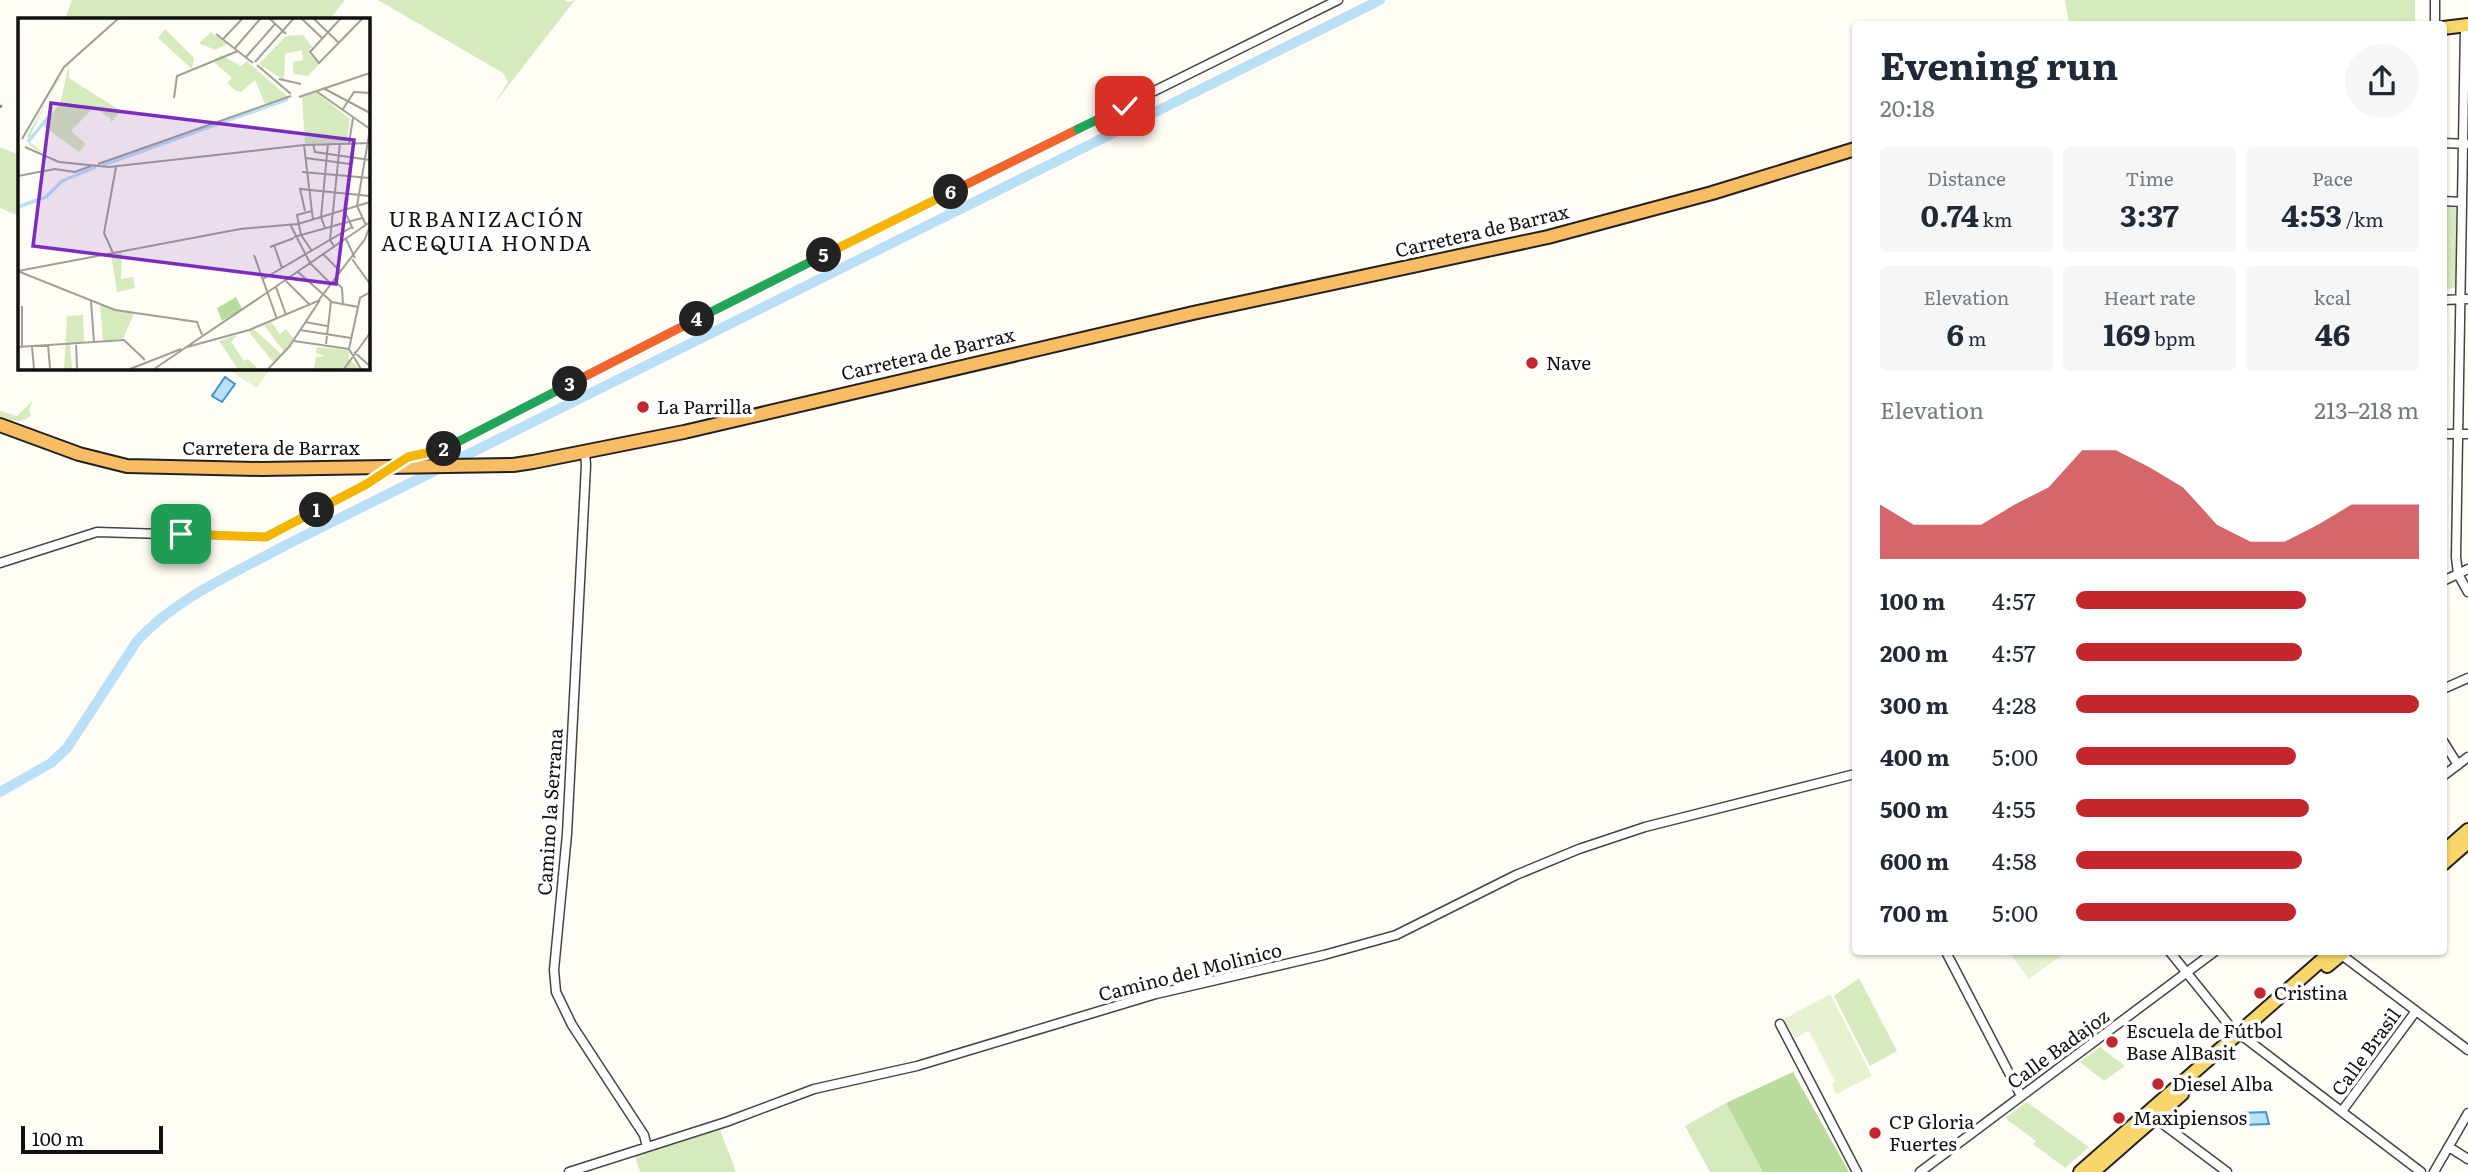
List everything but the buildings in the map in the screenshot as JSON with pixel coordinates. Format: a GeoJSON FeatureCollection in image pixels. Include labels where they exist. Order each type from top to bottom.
{"type":"FeatureCollection","features":[{"type":"Feature","properties":{"kind":"highway","name":"Carretera de Barrax"},"geometry":{"type":"LineString","coordinates":[[0,425],[79,454],[127,466],[261,469],[513,465],[585,453],[696,429],[1193,313],[1548,237],[1712,193],[1852,150]]}},
{"type":"Feature","properties":{"kind":"main road"},"geometry":{"type":"LineString","coordinates":[[2447,27],[2466,25]]}},
{"type":"Feature","properties":{"kind":"main road"},"geometry":{"type":"LineString","coordinates":[[2447,848],[2468,830]]}},
{"type":"Feature","properties":{"kind":"main road"},"geometry":{"type":"LineString","coordinates":[[2447,860],[2468,842]]}},
{"type":"Feature","properties":{"kind":"main road"},"geometry":{"type":"LineString","coordinates":[[2093,1172],[2152,1115],[2336,955]]}},
{"type":"Feature","properties":{"kind":"main road"},"geometry":{"type":"LineString","coordinates":[[2080,1172],[2152,1115]]}},
{"type":"Feature","properties":{"kind":"street"},"geometry":{"type":"LineString","coordinates":[[0,563],[97,532],[266,537],[365,485],[408,457],[440,451],[827,254],[1338,0]]}},
{"type":"Feature","properties":{"kind":"street"},"geometry":{"type":"LineString","coordinates":[[2435,0],[2435,21]]}},
{"type":"Feature","properties":{"kind":"street"},"geometry":{"type":"LineString","coordinates":[[2466,25],[2462,201],[2465,299],[2464,434],[2456,556],[2458,574],[2468,593]]}},
{"type":"Feature","properties":{"kind":"street"},"geometry":{"type":"LineString","coordinates":[[2447,143],[2465,144]]}},
{"type":"Feature","properties":{"kind":"street"},"geometry":{"type":"LineString","coordinates":[[2447,201],[2462,201]]}},
{"type":"Feature","properties":{"kind":"street"},"geometry":{"type":"LineString","coordinates":[[2447,300],[2465,299]]}},
{"type":"Feature","properties":{"kind":"street","name":"Camino la Serrana"},"geometry":{"type":"LineString","coordinates":[[585,453],[567,834],[554,970],[556,992],[572,1025],[644,1135],[648,1147]]}},
{"type":"Feature","properties":{"kind":"street"},"geometry":{"type":"LineString","coordinates":[[2447,579],[2468,569]]}},
{"type":"Feature","properties":{"kind":"street"},"geometry":{"type":"LineString","coordinates":[[2447,687],[2468,678]]}},
{"type":"Feature","properties":{"kind":"street"},"geometry":{"type":"LineString","coordinates":[[2447,747],[2458,765]]}},
{"type":"Feature","properties":{"kind":"street"},"geometry":{"type":"LineString","coordinates":[[2447,773],[2468,757]]}},
{"type":"Feature","properties":{"kind":"street","name":"Camino del Molinico"},"geometry":{"type":"LineString","coordinates":[[569,1172],[726,1122],[814,1089],[916,1066],[1156,994],[1324,955],[1396,935],[1516,874],[1579,849],[1645,827],[1852,775]]}},
{"type":"Feature","properties":{"kind":"street"},"geometry":{"type":"LineString","coordinates":[[1948,955],[2021,1096]]}},
{"type":"Feature","properties":{"kind":"street"},"geometry":{"type":"LineString","coordinates":[[2172,955],[2241,1036],[2421,1172]]}},
{"type":"Feature","properties":{"kind":"street","name":"Calle Badajoz"},"geometry":{"type":"LineString","coordinates":[[1920,1172],[2210,955]]}},
{"type":"Feature","properties":{"kind":"street"},"geometry":{"type":"LineString","coordinates":[[2341,955],[2468,1050]]}},
{"type":"Feature","properties":{"kind":"street","name":"Calle Brasil"},"geometry":{"type":"LineString","coordinates":[[2342,1111],[2416,1011]]}},
{"type":"Feature","properties":{"kind":"street"},"geometry":{"type":"LineString","coordinates":[[1780,1024],[1857,1172]]}},
{"type":"Feature","properties":{"kind":"street"},"geometry":{"type":"LineString","coordinates":[[2434,1172],[2468,1113]]}},
{"type":"Feature","properties":{"kind":"street"},"geometry":{"type":"LineString","coordinates":[[2152,1115],[2227,1172]]}},
{"type":"Feature","properties":{"kind":"street"},"geometry":{"type":"LineString","coordinates":[[2449,1147],[2468,1159]]}},
{"type":"Feature","properties":{"kind":"green space"},"geometry":{"type":"Polygon","coordinates":[[[72,0],[345,0],[331,18],[65,18],[72,0]]]}},
{"type":"Feature","properties":{"kind":"green space"},"geometry":{"type":"Polygon","coordinates":[[[378,0],[575,0],[494,104],[508,82],[503,73],[378,0]]]}},
{"type":"Feature","properties":{"kind":"green space"},"geometry":{"type":"Polygon","coordinates":[[[2065,0],[2415,0],[2415,21],[2068,21],[2065,0]]]}},
{"type":"Feature","properties":{"kind":"green space"},"geometry":{"type":"Polygon","coordinates":[[[0,147],[18,155],[18,216],[0,208],[0,147]]]}},
{"type":"Feature","properties":{"kind":"green space"},"geometry":{"type":"Polygon","coordinates":[[[2447,206],[2453,206],[2459,212],[2457,287],[2447,289],[2447,206]]]}},
{"type":"Feature","properties":{"kind":"green space"},"geometry":{"type":"Polygon","coordinates":[[[228,369],[270,369],[257,388],[228,369]]]}},
{"type":"Feature","properties":{"kind":"green space"},"geometry":{"type":"Polygon","coordinates":[[[33,400],[29,410],[31,416],[27,419],[16,421],[0,417],[0,411],[17,416],[33,400]]]}},
{"type":"Feature","properties":{"kind":"green space"},"geometry":{"type":"Polygon","coordinates":[[[2011,955],[2062,955],[2029,979],[2011,955]]]}},
{"type":"Feature","properties":{"kind":"green space"},"geometry":{"type":"Polygon","coordinates":[[[1859,978],[1897,1051],[1870,1066],[1834,996],[1859,978]]]}},
{"type":"Feature","properties":{"kind":"green space"},"geometry":{"type":"Polygon","coordinates":[[[1830,994],[1872,1076],[1836,1094],[1832,1085],[1835,1081],[1809,1031],[1795,1038],[1784,1019],[1830,994]]]}},
{"type":"Feature","properties":{"kind":"green space"},"geometry":{"type":"Polygon","coordinates":[[[2100,1047],[2125,1066],[2104,1081],[2080,1062],[2100,1047]]]}},
{"type":"Feature","properties":{"kind":"green space"},"geometry":{"type":"Polygon","coordinates":[[[1793,1072],[1849,1172],[1763,1172],[1726,1103],[1793,1072]]]}},
{"type":"Feature","properties":{"kind":"green space"},"geometry":{"type":"Polygon","coordinates":[[[2027,1102],[2089,1147],[2065,1168],[2033,1144],[2036,1141],[2005,1118],[2027,1102]]]}},
{"type":"Feature","properties":{"kind":"green space"},"geometry":{"type":"Polygon","coordinates":[[[1726,1103],[1763,1172],[1710,1172],[1685,1126],[1726,1103]]]}},
{"type":"Feature","properties":{"kind":"green space"},"geometry":{"type":"Polygon","coordinates":[[[720,1130],[736,1172],[640,1172],[635,1156],[720,1130]]]}},
{"type":"Feature","properties":{"kind":"water"},"geometry":{"type":"Polygon","coordinates":[[[225,377],[235,384],[222,402],[212,396],[225,377]]]}},
{"type":"Feature","properties":{"kind":"water"},"geometry":{"type":"Polygon","coordinates":[[[2266,1112],[2269,1124],[2243,1125],[2241,1113],[2266,1112]]]}},
{"type":"Feature","properties":{"kind":"waterway"},"geometry":{"type":"LineString","coordinates":[[0,792],[51,763],[67,748],[137,641],[170,612],[207,587],[286,545],[1380,0]]}},
{"type":"Feature","properties":{"kind":"place","name":"Nave"},"geometry":{"type":"Point","coordinates":[1532,363]}},
{"type":"Feature","properties":{"kind":"place","name":"La Parrilla"},"geometry":{"type":"Point","coordinates":[643,407]}},
{"type":"Feature","properties":{"kind":"place","name":"Cristina"},"geometry":{"type":"Point","coordinates":[2260,993]}},
{"type":"Feature","properties":{"kind":"place","name":"Escuela de Fútbol Base AlBasit"},"geometry":{"type":"Point","coordinates":[2112,1042]}},
{"type":"Feature","properties":{"kind":"place","name":"Diesel Alba"},"geometry":{"type":"Point","coordinates":[2158,1084]}},
{"type":"Feature","properties":{"kind":"place","name":"Maxipiensos"},"geometry":{"type":"Point","coordinates":[2119,1118]}},
{"type":"Feature","properties":{"kind":"place","name":"CP Gloria Fuertes"},"geometry":{"type":"Point","coordinates":[1875,1133]}},
{"type":"Feature","properties":{"kind":"district","name":"URBANIZACIÓN ACEQUIA HONDA"},"geometry":{"type":"Point","coordinates":[487,232]}},
{"type":"Feature","properties":{"kind":"route"},"geometry":{"type":"LineString","coordinates":[[181,534],[266,537],[365,485],[408,457],[440,451],[888,223],[1125,106]]}}]}
